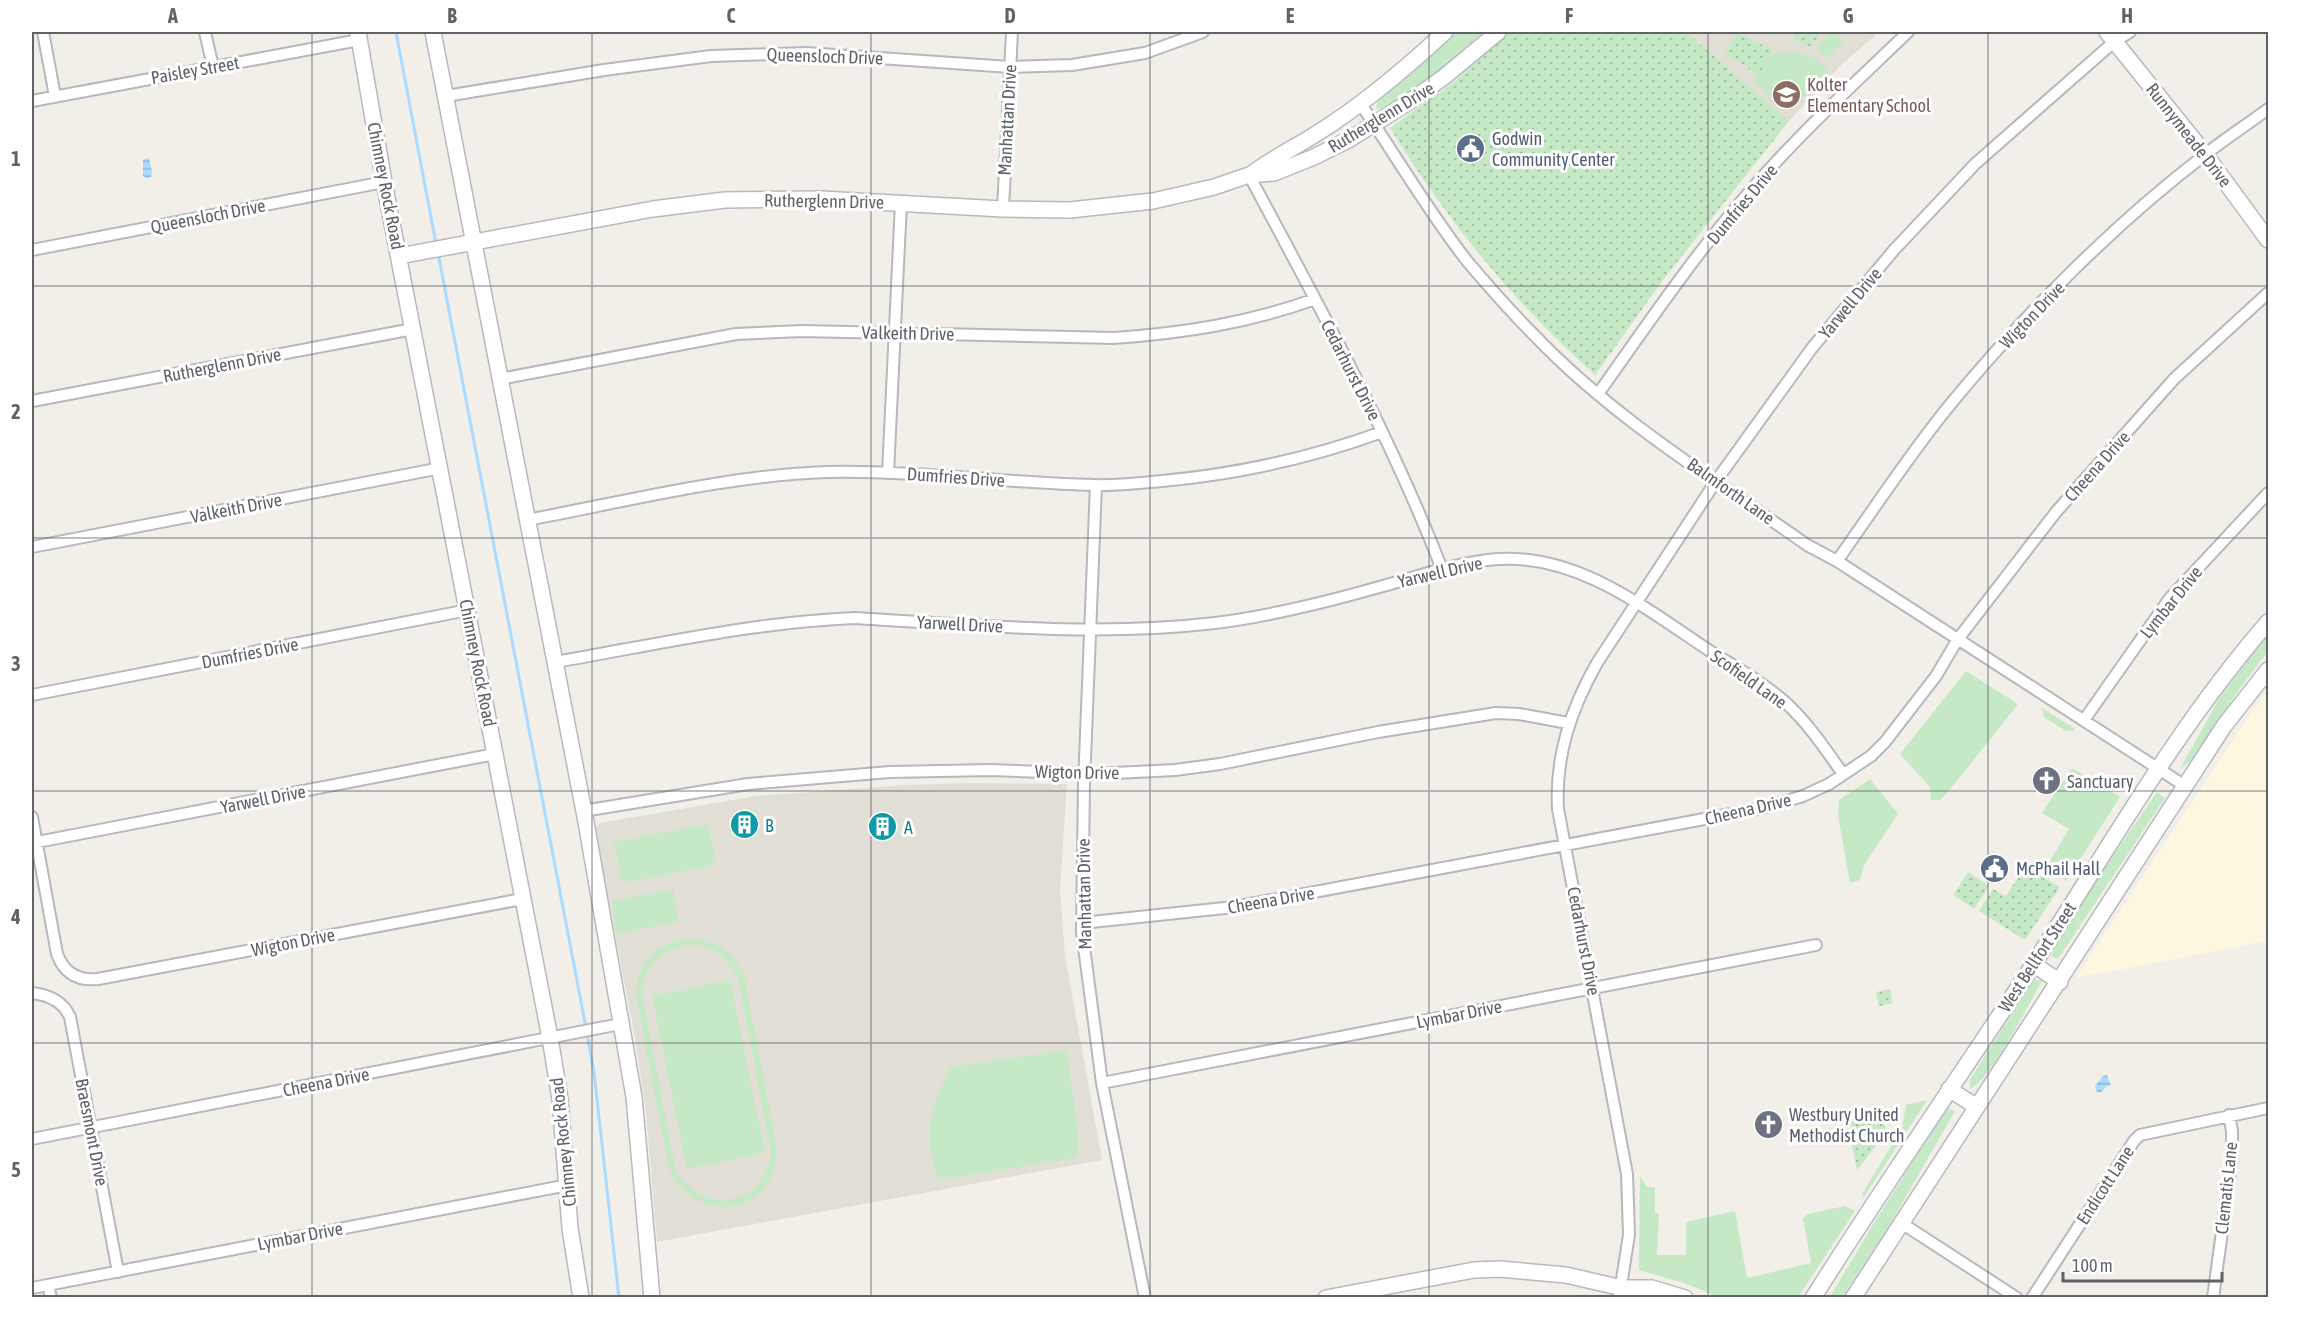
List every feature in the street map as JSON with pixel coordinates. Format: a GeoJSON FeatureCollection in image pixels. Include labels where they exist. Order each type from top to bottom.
{"type":"FeatureCollection","features":[{"type":"Feature","properties":{"kind":"main road"},"geometry":{"type":"LineString","coordinates":[[433,32],[555,662],[634,1097],[652,1298]]}},
{"type":"Feature","properties":{"kind":"main road","name":"Rutherglenn Drive"},"geometry":{"type":"LineString","coordinates":[[1249,175],[1316,134],[1360,103],[1402,71],[1445,32]]}},
{"type":"Feature","properties":{"kind":"main road","name":"Rutherglenn Drive"},"geometry":{"type":"LineString","coordinates":[[399,256],[692,203],[771,198],[1070,210],[1153,201],[1214,187],[1249,175],[1274,173],[1314,157],[1350,139],[1444,77],[1498,32]]}},
{"type":"Feature","properties":{"kind":"main road","name":"Chimney Rock Road"},"geometry":{"type":"LineString","coordinates":[[358,36],[412,329],[441,468],[550,1038],[560,1098],[570,1228],[581,1298]]}},
{"type":"Feature","properties":{"kind":"main road","name":"Runnymeade Drive"},"geometry":{"type":"LineString","coordinates":[[2111,36],[2205,154],[2268,240]]}},
{"type":"Feature","properties":{"kind":"main road","name":"West Bellfort Street"},"geometry":{"type":"LineString","coordinates":[[1813,1298],[1868,1210],[2033,964],[2157,768],[2232,664],[2268,622]]}},
{"type":"Feature","properties":{"kind":"main road","name":"West Bellfort Street"},"geometry":{"type":"LineString","coordinates":[[1853,1298],[2224,726],[2268,670]]}},
{"type":"Feature","properties":{"kind":"main road"},"geometry":{"type":"LineString","coordinates":[[2033,964],[2060,982]]}},
{"type":"Feature","properties":{"kind":"main road"},"geometry":{"type":"LineString","coordinates":[[1949,1089],[1977,1107]]}},
{"type":"Feature","properties":{"kind":"main road"},"geometry":{"type":"LineString","coordinates":[[1326,1298],[1474,1270],[1500,1269],[1566,1275],[1638,1298]]}},
{"type":"Feature","properties":{"kind":"main road"},"geometry":{"type":"LineString","coordinates":[[1621,1293],[1652,1288],[1685,1298]]}},
{"type":"Feature","properties":{"kind":"street"},"geometry":{"type":"LineString","coordinates":[[43,32],[55,96]]}},
{"type":"Feature","properties":{"kind":"street"},"geometry":{"type":"LineString","coordinates":[[205,32],[213,67]]}},
{"type":"Feature","properties":{"kind":"street","name":"Manhattan Drive"},"geometry":{"type":"LineString","coordinates":[[1003,209],[1012,32]]}},
{"type":"Feature","properties":{"kind":"street","name":"Queensloch Drive"},"geometry":{"type":"LineString","coordinates":[[446,96],[604,70],[711,56],[807,53],[1010,67],[1072,65],[1145,53],[1203,32]]}},
{"type":"Feature","properties":{"kind":"street","name":"Dumfries Drive"},"geometry":{"type":"LineString","coordinates":[[1598,394],[1691,264],[1751,189],[1811,126],[1908,32]]}},
{"type":"Feature","properties":{"kind":"street","name":"Yarwell Drive"},"geometry":{"type":"LineString","coordinates":[[555,662],[725,633],[821,620],[855,618],[1091,630],[1146,628],[1256,618],[1323,603],[1442,569],[1490,560],[1531,561],[1560,566],[1598,580],[1637,603],[1716,481],[1812,348],[1894,250],[1975,164],[2111,36],[2130,32]]}},
{"type":"Feature","properties":{"kind":"street","name":"Paisley Street"},"geometry":{"type":"LineString","coordinates":[[32,101],[213,67],[358,36]]}},
{"type":"Feature","properties":{"kind":"street","name":"Balmforth Lane"},"geometry":{"type":"LineString","coordinates":[[1360,103],[1427,206],[1468,261],[1538,339],[1598,394],[1807,545],[1837,561],[2185,786]]}},
{"type":"Feature","properties":{"kind":"street","name":"Wigton Drive"},"geometry":{"type":"LineString","coordinates":[[1837,561],[1923,439],[1997,351],[2085,259],[2147,203],[2205,154],[2268,109]]}},
{"type":"Feature","properties":{"kind":"street","name":"Cedarhurst Drive"},"geometry":{"type":"LineString","coordinates":[[1249,175],[1382,432],[1420,511],[1442,569]]}},
{"type":"Feature","properties":{"kind":"street","name":"Queensloch Drive"},"geometry":{"type":"LineString","coordinates":[[32,250],[384,182]]}},
{"type":"Feature","properties":{"kind":"street"},"geometry":{"type":"LineString","coordinates":[[888,473],[901,202]]}},
{"type":"Feature","properties":{"kind":"street","name":"Cheena Drive"},"geometry":{"type":"LineString","coordinates":[[1082,923],[1234,907],[1763,808],[1803,796],[1829,784],[1870,756],[1885,742],[1936,676],[1958,639],[2032,540],[2174,379],[2268,293]]}},
{"type":"Feature","properties":{"kind":"street","name":"Valkeith Drive"},"geometry":{"type":"LineString","coordinates":[[500,379],[736,334],[802,331],[1114,338],[1165,334],[1242,322],[1278,313],[1315,299]]}},
{"type":"Feature","properties":{"kind":"street","name":"Rutherglenn Drive"},"geometry":{"type":"LineString","coordinates":[[32,401],[412,329]]}},
{"type":"Feature","properties":{"kind":"street","name":"Dumfries Drive"},"geometry":{"type":"LineString","coordinates":[[527,520],[759,478],[828,472],[888,473],[1096,485],[1194,478],[1257,468],[1338,448],[1382,432]]}},
{"type":"Feature","properties":{"kind":"street","name":"Valkeith Drive"},"geometry":{"type":"LineString","coordinates":[[32,547],[441,468]]}},
{"type":"Feature","properties":{"kind":"street","name":"Manhattan Drive"},"geometry":{"type":"LineString","coordinates":[[1096,485],[1082,923],[1102,1083],[1145,1298]]}},
{"type":"Feature","properties":{"kind":"street","name":"Lymbar Drive"},"geometry":{"type":"LineString","coordinates":[[2084,720],[2170,598],[2268,493]]}},
{"type":"Feature","properties":{"kind":"street","name":"Cedarhurst Drive"},"geometry":{"type":"LineString","coordinates":[[1621,1293],[1629,1235],[1627,1174],[1558,809],[1557,787],[1568,723],[1592,672],[1637,603]]}},
{"type":"Feature","properties":{"kind":"street","name":"Scofield Lane"},"geometry":{"type":"LineString","coordinates":[[1637,603],[1786,702],[1844,774]]}},
{"type":"Feature","properties":{"kind":"street","name":"Dumfries Drive"},"geometry":{"type":"LineString","coordinates":[[32,695],[468,610]]}},
{"type":"Feature","properties":{"kind":"street","name":"Wigton Drive"},"geometry":{"type":"LineString","coordinates":[[583,811],[748,784],[830,776],[991,770],[1085,774],[1164,771],[1220,764],[1378,732],[1487,714],[1519,714],[1568,723]]}},
{"type":"Feature","properties":{"kind":"street","name":"Yarwell Drive"},"geometry":{"type":"LineString","coordinates":[[34,842],[495,754]]}},
{"type":"Feature","properties":{"kind":"street"},"geometry":{"type":"LineString","coordinates":[[32,817],[34,842]]}},
{"type":"Feature","properties":{"kind":"street","name":"Wigton Drive"},"geometry":{"type":"LineString","coordinates":[[34,842],[55,947],[65,969],[83,979],[98,979],[522,899]]}},
{"type":"Feature","properties":{"kind":"street","name":"Lymbar Drive"},"geometry":{"type":"LineString","coordinates":[[1102,1083],[1816,945]]}},
{"type":"Feature","properties":{"kind":"street","name":"Braesmont Drive"},"geometry":{"type":"LineString","coordinates":[[32,993],[54,999],[62,1004],[70,1017],[118,1272]]}},
{"type":"Feature","properties":{"kind":"street","name":"Cheena Drive"},"geometry":{"type":"LineString","coordinates":[[32,1139],[620,1024]]}},
{"type":"Feature","properties":{"kind":"street"},"geometry":{"type":"LineString","coordinates":[[2229,1115],[2268,1108]]}},
{"type":"Feature","properties":{"kind":"street","name":"Endicott Lane"},"geometry":{"type":"LineString","coordinates":[[2032,1298],[2134,1140],[2140,1135],[2229,1115]]}},
{"type":"Feature","properties":{"kind":"street","name":"Clematis Lane"},"geometry":{"type":"LineString","coordinates":[[2213,1298],[2232,1158],[2232,1131],[2229,1115]]}},
{"type":"Feature","properties":{"kind":"street","name":"Lymbar Drive"},"geometry":{"type":"LineString","coordinates":[[32,1288],[568,1185]]}},
{"type":"Feature","properties":{"kind":"street"},"geometry":{"type":"LineString","coordinates":[[1903,1224],[2017,1298]]}},
{"type":"Feature","properties":{"kind":"street"},"geometry":{"type":"LineString","coordinates":[[48,1285],[51,1298]]}},
{"type":"Feature","properties":{"kind":"shaded area","name":"Kolter Elementary School"},"geometry":{"type":"Polygon","coordinates":[[[1686,32],[1879,32],[1839,67],[1789,121],[1686,32]]]}},
{"type":"Feature","properties":{"kind":"shaded area"},"geometry":{"type":"Polygon","coordinates":[[[2268,691],[2268,941],[2076,978],[2252,711],[2268,691]]]}},
{"type":"Feature","properties":{"kind":"shaded area"},"geometry":{"type":"Polygon","coordinates":[[[1067,784],[1060,890],[1065,956],[1102,1160],[657,1242],[646,1111],[635,1038],[595,828],[600,823],[756,796],[905,785],[1067,784]]]}},
{"type":"Feature","properties":{"kind":"green space"},"geometry":{"type":"Polygon","coordinates":[[[1451,32],[1483,32],[1412,93],[1391,107],[1376,109],[1377,100],[1451,32]]]}},
{"type":"Feature","properties":{"kind":"green space"},"geometry":{"type":"Polygon","coordinates":[[[1509,32],[1686,32],[1789,121],[1663,280],[1595,375],[1536,318],[1483,259],[1435,196],[1390,128],[1454,82],[1509,32]]]}},
{"type":"Feature","properties":{"kind":"green space"},"geometry":{"type":"Polygon","coordinates":[[[1794,32],[1820,33],[1812,47],[1794,40],[1794,32]]]}},
{"type":"Feature","properties":{"kind":"green space"},"geometry":{"type":"Polygon","coordinates":[[[1831,32],[1844,41],[1827,58],[1816,47],[1831,32]]]}},
{"type":"Feature","properties":{"kind":"green space"},"geometry":{"type":"Polygon","coordinates":[[[1737,33],[1773,50],[1759,75],[1725,54],[1737,33]]]}},
{"type":"Feature","properties":{"kind":"green space"},"geometry":{"type":"Polygon","coordinates":[[[1793,52],[1814,57],[1828,70],[1794,105],[1784,108],[1754,82],[1773,53],[1793,52]]]}},
{"type":"Feature","properties":{"kind":"green space"},"geometry":{"type":"Polygon","coordinates":[[[2268,633],[2268,651],[2238,691],[2193,759],[2180,769],[2219,699],[2268,633]]]}},
{"type":"Feature","properties":{"kind":"green space"},"geometry":{"type":"Polygon","coordinates":[[[1966,671],[2018,704],[1953,786],[1940,800],[1931,800],[1930,787],[1900,754],[1966,671]]]}},
{"type":"Feature","properties":{"kind":"green space"},"geometry":{"type":"Polygon","coordinates":[[[2042,708],[2074,728],[2074,731],[2066,731],[2044,717],[2042,708]]]}},
{"type":"Feature","properties":{"kind":"green space"},"geometry":{"type":"Polygon","coordinates":[[[2072,768],[2120,797],[2066,881],[2046,868],[2069,829],[2042,813],[2072,768]]]}},
{"type":"Feature","properties":{"kind":"green space"},"geometry":{"type":"Polygon","coordinates":[[[1870,779],[1898,814],[1864,865],[1860,880],[1850,883],[1838,815],[1839,800],[1870,779]]]}},
{"type":"Feature","properties":{"kind":"green space"},"geometry":{"type":"Polygon","coordinates":[[[2157,792],[2165,798],[2058,959],[2052,956],[2059,934],[2157,792]]]}},
{"type":"Feature","properties":{"kind":"green space"},"geometry":{"type":"Polygon","coordinates":[[[708,824],[716,865],[622,883],[614,842],[708,824]]]}},
{"type":"Feature","properties":{"kind":"green space"},"geometry":{"type":"Polygon","coordinates":[[[2025,867],[2060,887],[2025,940],[1979,911],[1993,889],[2006,896],[2025,867]]]}},
{"type":"Feature","properties":{"kind":"green space"},"geometry":{"type":"Polygon","coordinates":[[[1968,872],[1989,886],[1974,909],[1953,895],[1968,872]]]}},
{"type":"Feature","properties":{"kind":"green space"},"geometry":{"type":"Polygon","coordinates":[[[673,889],[679,922],[618,934],[611,901],[673,889]]]}},
{"type":"Feature","properties":{"kind":"green space"},"geometry":{"type":"Polygon","coordinates":[[[688,939],[714,944],[734,958],[744,974],[777,1149],[773,1171],[764,1188],[750,1200],[734,1206],[716,1206],[698,1200],[682,1188],[669,1169],[636,996],[637,984],[644,965],[657,950],[688,939]],[[690,945],[670,950],[654,962],[645,979],[643,1000],[676,1171],[688,1185],[702,1195],[717,1199],[732,1199],[746,1194],[758,1184],[766,1170],[771,1152],[738,978],[719,954],[690,945]]]}},
{"type":"Feature","properties":{"kind":"green space"},"geometry":{"type":"Polygon","coordinates":[[[2033,979],[2042,981],[2019,1023],[1988,1072],[1970,1089],[1970,1080],[2033,979]]]}},
{"type":"Feature","properties":{"kind":"green space"},"geometry":{"type":"Polygon","coordinates":[[[730,980],[765,1153],[687,1169],[652,996],[730,980]]]}},
{"type":"Feature","properties":{"kind":"green space"},"geometry":{"type":"Polygon","coordinates":[[[1890,989],[1893,1003],[1879,1006],[1876,992],[1890,989]]]}},
{"type":"Feature","properties":{"kind":"green space"},"geometry":{"type":"Polygon","coordinates":[[[1067,1050],[1079,1145],[1078,1155],[1068,1159],[939,1180],[931,1150],[930,1122],[937,1095],[951,1067],[1067,1050]]]}},
{"type":"Feature","properties":{"kind":"green space"},"geometry":{"type":"Polygon","coordinates":[[[1927,1100],[1864,1197],[1862,1194],[1902,1128],[1906,1105],[1927,1100]]]}},
{"type":"Feature","properties":{"kind":"green space"},"geometry":{"type":"Polygon","coordinates":[[[1947,1108],[1955,1111],[1886,1231],[1842,1297],[1830,1297],[1877,1218],[1947,1108]]]}},
{"type":"Feature","properties":{"kind":"green space"},"geometry":{"type":"Polygon","coordinates":[[[1881,1116],[1887,1131],[1857,1170],[1847,1122],[1881,1116]]]}},
{"type":"Feature","properties":{"kind":"green space"},"geometry":{"type":"Polygon","coordinates":[[[1640,1176],[1647,1187],[1655,1187],[1655,1213],[1659,1214],[1657,1255],[1686,1255],[1686,1222],[1735,1211],[1747,1278],[1811,1263],[1803,1218],[1808,1214],[1845,1206],[1855,1211],[1798,1297],[1719,1297],[1684,1283],[1639,1270],[1640,1176]]]}},
{"type":"Feature","properties":{"kind":"water"},"geometry":{"type":"Polygon","coordinates":[[[149,158],[152,172],[151,177],[147,178],[143,176],[143,160],[149,158]]]}},
{"type":"Feature","properties":{"kind":"water"},"geometry":{"type":"Polygon","coordinates":[[[2107,1075],[2111,1085],[2097,1092],[2095,1086],[2103,1076],[2107,1075]]]}},
{"type":"Feature","properties":{"kind":"waterway"},"geometry":{"type":"LineString","coordinates":[[396,32],[436,244]]}},
{"type":"Feature","properties":{"kind":"waterway"},"geometry":{"type":"LineString","coordinates":[[438,253],[586,1028]]}},
{"type":"Feature","properties":{"kind":"waterway"},"geometry":{"type":"LineString","coordinates":[[587,1034],[594,1072],[619,1298]]}},
{"type":"Feature","properties":{"kind":"place","name":"Kolter Elementary School"},"geometry":{"type":"Point","coordinates":[1786,94]}},
{"type":"Feature","properties":{"kind":"place","name":"Godwin Community Center"},"geometry":{"type":"Point","coordinates":[1471,148]}},
{"type":"Feature","properties":{"kind":"place","name":"Sanctuary"},"geometry":{"type":"Point","coordinates":[2046,781]}},
{"type":"Feature","properties":{"kind":"place","name":"B"},"geometry":{"type":"Point","coordinates":[744,825]}},
{"type":"Feature","properties":{"kind":"place","name":"A"},"geometry":{"type":"Point","coordinates":[883,827]}},
{"type":"Feature","properties":{"kind":"place","name":"McPhail Hall"},"geometry":{"type":"Point","coordinates":[1995,868]}},
{"type":"Feature","properties":{"kind":"place","name":"Westbury United Methodist Church"},"geometry":{"type":"Point","coordinates":[1768,1124]}}]}
